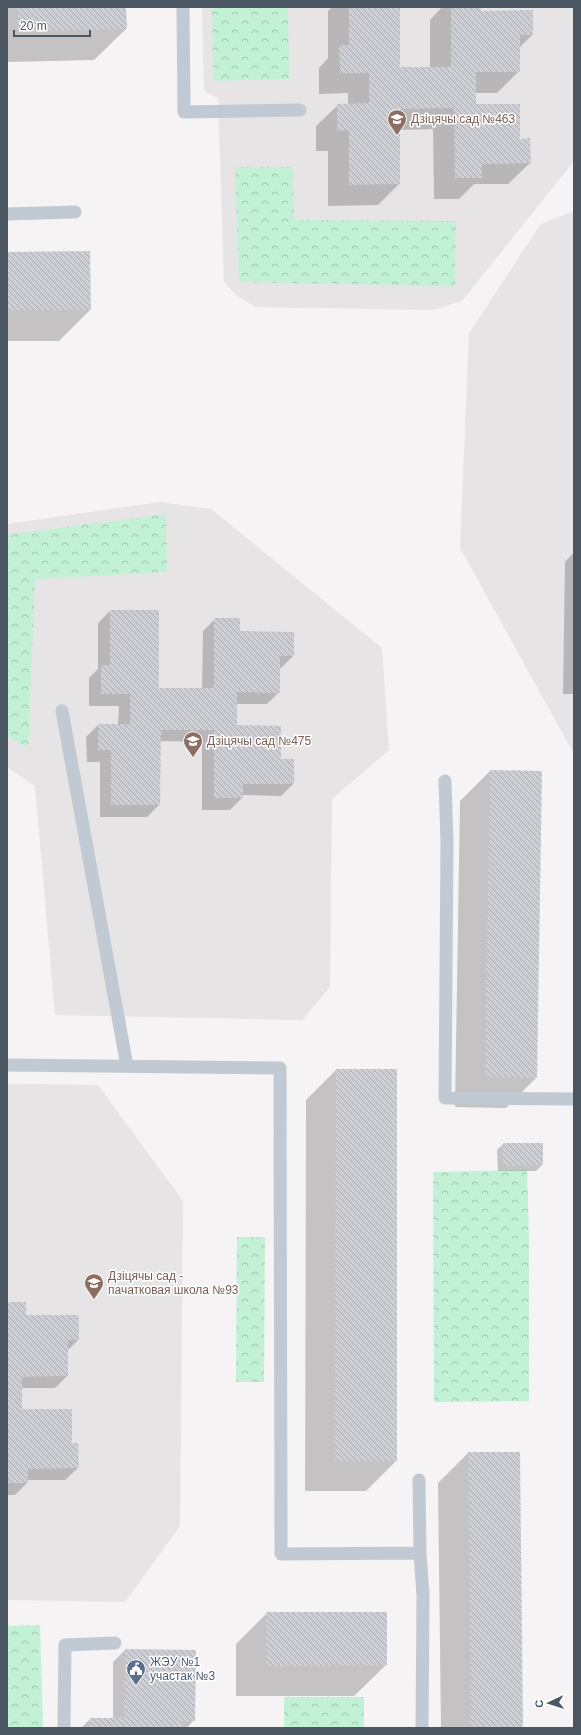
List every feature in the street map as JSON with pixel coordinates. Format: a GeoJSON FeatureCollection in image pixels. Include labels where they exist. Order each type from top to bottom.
{"type":"FeatureCollection","features":[{"type":"Feature","properties":{"kind":"lane"},"geometry":{"type":"LineString","coordinates":[[183,7],[184,112],[300,110]]}},
{"type":"Feature","properties":{"kind":"lane"},"geometry":{"type":"LineString","coordinates":[[7,214],[75,212]]}},
{"type":"Feature","properties":{"kind":"lane"},"geometry":{"type":"LineString","coordinates":[[62,711],[127,1066]]}},
{"type":"Feature","properties":{"kind":"lane"},"geometry":{"type":"LineString","coordinates":[[445,781],[447,843],[445,1098],[574,1099]]}},
{"type":"Feature","properties":{"kind":"lane"},"geometry":{"type":"LineString","coordinates":[[7,1065],[280,1068],[281,1554],[420,1553]]}},
{"type":"Feature","properties":{"kind":"lane"},"geometry":{"type":"LineString","coordinates":[[419,1480],[420,1553],[423,1596],[422,1728]]}},
{"type":"Feature","properties":{"kind":"lane"},"geometry":{"type":"LineString","coordinates":[[64,1728],[65,1645],[115,1643]]}},
{"type":"Feature","properties":{"kind":"shaded area","name":"Дзіцячы сад №463"},"geometry":{"type":"Polygon","coordinates":[[[202,7],[574,7],[574,161],[462,301],[433,310],[255,307],[235,294],[224,282],[218,98],[204,91],[202,7]]]}},
{"type":"Feature","properties":{"kind":"shaded area"},"geometry":{"type":"Polygon","coordinates":[[[574,211],[574,754],[460,548],[469,333],[541,224],[574,211]]]}},
{"type":"Feature","properties":{"kind":"shaded area","name":"Дзіцячы сад №475"},"geometry":{"type":"Polygon","coordinates":[[[160,502],[211,509],[382,648],[389,750],[332,799],[330,987],[302,1020],[55,1015],[35,786],[7,767],[7,524],[160,502]]]}},
{"type":"Feature","properties":{"kind":"shaded area","name":"Дзіцячы сад - пачатковая школа №93"},"geometry":{"type":"Polygon","coordinates":[[[7,1084],[98,1085],[183,1201],[180,1526],[125,1602],[7,1600],[7,1084]]]}},
{"type":"Feature","properties":{"kind":"green space"},"geometry":{"type":"Polygon","coordinates":[[[212,7],[288,7],[289,79],[213,81],[212,7]]]}},
{"type":"Feature","properties":{"kind":"green space"},"geometry":{"type":"Polygon","coordinates":[[[235,167],[292,167],[294,220],[456,221],[455,286],[239,282],[235,167]]]}},
{"type":"Feature","properties":{"kind":"green space"},"geometry":{"type":"Polygon","coordinates":[[[166,514],[167,572],[35,579],[28,748],[7,736],[7,535],[166,514]]]}},
{"type":"Feature","properties":{"kind":"green space"},"geometry":{"type":"Polygon","coordinates":[[[527,1170],[529,1238],[529,1401],[434,1402],[433,1172],[527,1170]]]}},
{"type":"Feature","properties":{"kind":"green space"},"geometry":{"type":"Polygon","coordinates":[[[237,1237],[265,1237],[264,1382],[236,1382],[237,1237]]]}},
{"type":"Feature","properties":{"kind":"green space"},"geometry":{"type":"Polygon","coordinates":[[[40,1625],[43,1728],[7,1728],[7,1626],[40,1625]]]}},
{"type":"Feature","properties":{"kind":"green space"},"geometry":{"type":"Polygon","coordinates":[[[284,1697],[364,1697],[364,1728],[284,1728],[284,1697]]]}},
{"type":"Feature","properties":{"kind":"building"},"geometry":{"type":"Polygon","coordinates":[[[18,7],[126,7],[127,29],[18,32],[18,7]]]}},
{"type":"Feature","properties":{"kind":"building"},"geometry":{"type":"Polygon","coordinates":[[[349,7],[400,7],[400,67],[451,67],[451,7],[481,7],[481,11],[533,10],[533,35],[520,35],[520,72],[476,72],[476,104],[520,104],[520,139],[530,138],[531,163],[482,164],[482,178],[455,178],[454,108],[400,109],[400,184],[349,185],[349,130],[337,131],[337,104],[369,103],[369,73],[340,73],[339,45],[349,45],[349,7]]]}},
{"type":"Feature","properties":{"kind":"building"},"geometry":{"type":"Polygon","coordinates":[[[90,251],[91,310],[7,311],[7,252],[90,251]]]}},
{"type":"Feature","properties":{"kind":"building"},"geometry":{"type":"Polygon","coordinates":[[[110,610],[159,610],[159,688],[214,688],[214,618],[240,618],[240,631],[294,632],[294,656],[280,656],[280,693],[237,692],[237,725],[281,726],[281,759],[294,759],[294,784],[243,784],[243,798],[214,798],[214,730],[161,730],[160,805],[111,805],[111,750],[98,750],[98,724],[130,724],[130,694],[101,694],[101,665],[110,665],[110,610]]]}},
{"type":"Feature","properties":{"kind":"building"},"geometry":{"type":"Polygon","coordinates":[[[490,770],[542,771],[537,1078],[485,1077],[490,770]]]}},
{"type":"Feature","properties":{"kind":"building"},"geometry":{"type":"Polygon","coordinates":[[[336,1069],[397,1069],[397,1461],[335,1461],[336,1069]]]}},
{"type":"Feature","properties":{"kind":"building"},"geometry":{"type":"Polygon","coordinates":[[[503,1143],[543,1143],[543,1165],[503,1166],[503,1143]]]}},
{"type":"Feature","properties":{"kind":"building"},"geometry":{"type":"Polygon","coordinates":[[[7,1302],[26,1302],[26,1315],[79,1315],[79,1340],[68,1340],[68,1376],[22,1377],[22,1409],[72,1409],[72,1443],[78,1443],[79,1468],[28,1469],[28,1483],[7,1483],[7,1302]]]}},
{"type":"Feature","properties":{"kind":"building"},"geometry":{"type":"Polygon","coordinates":[[[468,1452],[520,1452],[523,1728],[471,1728],[468,1452]]]}},
{"type":"Feature","properties":{"kind":"building"},"geometry":{"type":"Polygon","coordinates":[[[266,1612],[387,1612],[387,1665],[267,1666],[266,1612]]]}},
{"type":"Feature","properties":{"kind":"building","name":"ЖЭУ №1 участак №3"},"geometry":{"type":"Polygon","coordinates":[[[125,1649],[196,1650],[195,1721],[182,1721],[182,1728],[90,1728],[90,1718],[124,1718],[125,1649]]]}},
{"type":"Feature","properties":{"kind":"place","name":"Дзіцячы сад №463"},"geometry":{"type":"Point","coordinates":[397,136]}},
{"type":"Feature","properties":{"kind":"place","name":"Дзіцячы сад №475"},"geometry":{"type":"Point","coordinates":[193,758]}},
{"type":"Feature","properties":{"kind":"place","name":"Дзіцячы сад - пачатковая школа №93"},"geometry":{"type":"Point","coordinates":[94,1300]}},
{"type":"Feature","properties":{"kind":"place","name":"ЖЭУ №1 участак №3"},"geometry":{"type":"Point","coordinates":[136,1686]}}]}
